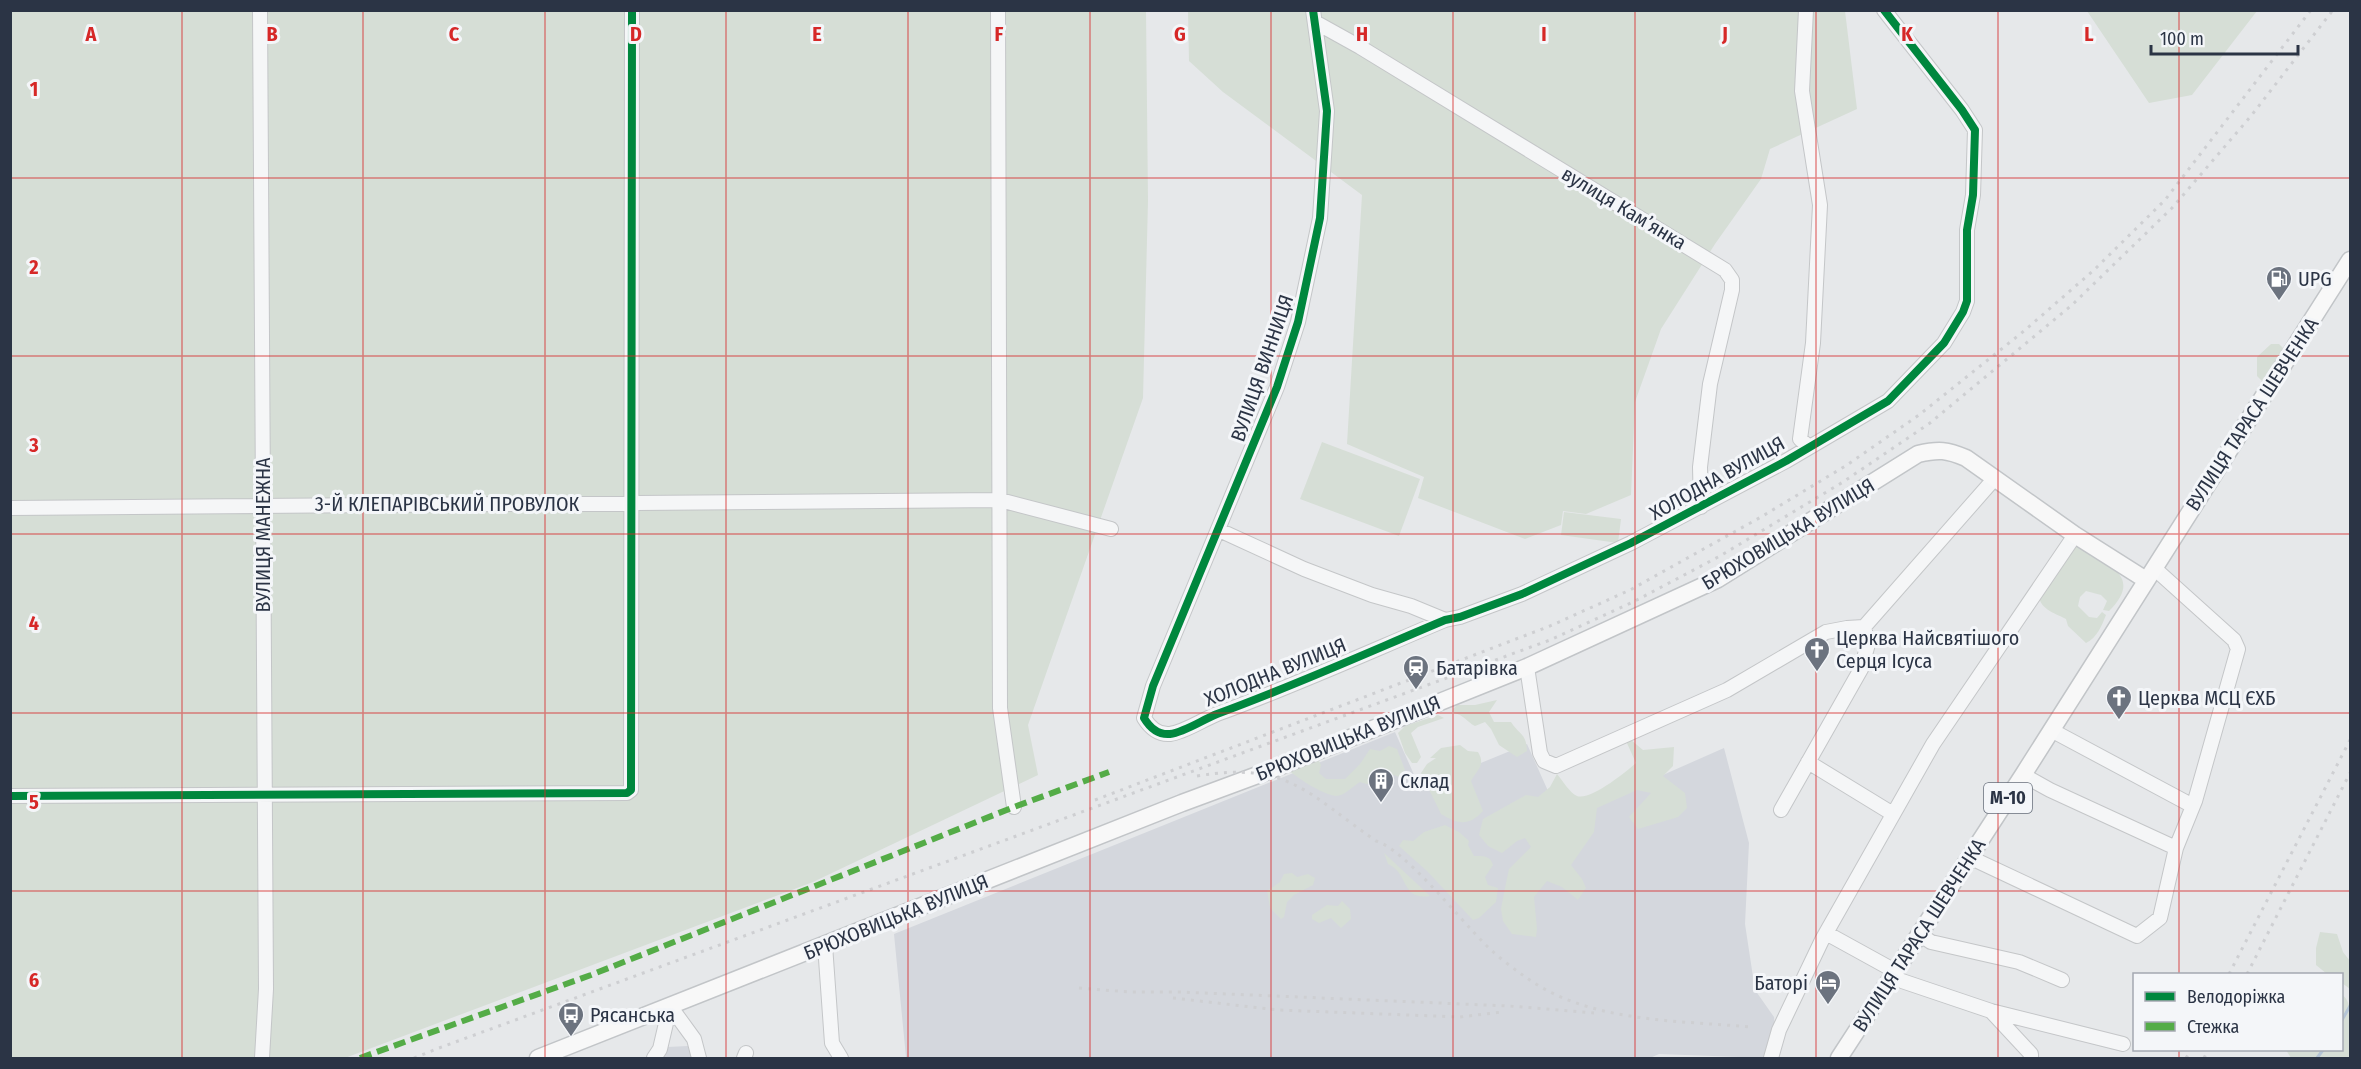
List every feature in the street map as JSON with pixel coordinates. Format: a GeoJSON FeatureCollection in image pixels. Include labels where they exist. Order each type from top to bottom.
{"type":"FeatureCollection","features":[{"type":"Feature","properties":{"kind":"main road","name":"ВУЛИЦЯ ТАРАСА ШЕВЧЕНКА"},"geometry":{"type":"LineString","coordinates":[[1839,1059],[2052,730],[2350,260]]}},
{"type":"Feature","properties":{"kind":"main road","name":"БРЮХОВИЦЬКА ВУЛИЦЯ"},"geometry":{"type":"LineString","coordinates":[[538,1059],[1527,667],[1718,579],[1918,454],[1948,450],[1966,458],[2075,535],[2150,574]]}},
{"type":"Feature","properties":{"kind":"street","name":"ВУЛИЦЯ МАНЕЖНА"},"geometry":{"type":"LineString","coordinates":[[260,10],[266,989],[262,1059]]}},
{"type":"Feature","properties":{"kind":"street"},"geometry":{"type":"LineString","coordinates":[[10,796],[627,793],[631,790],[632,10]]}},
{"type":"Feature","properties":{"kind":"street"},"geometry":{"type":"LineString","coordinates":[[998,10],[1000,708],[1014,807]]}},
{"type":"Feature","properties":{"kind":"street"},"geometry":{"type":"LineString","coordinates":[[1806,10],[1802,91],[1820,206],[1813,343],[1800,439],[1808,446]]}},
{"type":"Feature","properties":{"kind":"street","name":"ХОЛОДНА ВУЛИЦЯ"},"geometry":{"type":"LineString","coordinates":[[1144,718],[1149,725],[1162,733],[1176,733],[1201,720],[1445,620],[1460,617],[1522,594],[1701,507],[1786,461],[1888,401],[1938,351],[1965,308],[1967,230],[1972,195],[1975,130],[1884,10]]}},
{"type":"Feature","properties":{"kind":"street","name":"вулиця Камʼянка"},"geometry":{"type":"LineString","coordinates":[[1314,16],[1360,47],[1725,270],[1732,280],[1732,290],[1710,384],[1700,467],[1701,507]]}},
{"type":"Feature","properties":{"kind":"street","name":"ВУЛИЦЯ ВИННИЦЯ"},"geometry":{"type":"LineString","coordinates":[[1144,718],[1153,686],[1277,387],[1298,322],[1320,218],[1327,111],[1314,16]]}},
{"type":"Feature","properties":{"kind":"street"},"geometry":{"type":"LineString","coordinates":[[1527,667],[1540,753],[1544,761],[1556,766],[1727,690],[1827,632],[1864,627],[1995,478]]}},
{"type":"Feature","properties":{"kind":"street","name":"3-Й КЛЕПАРІВСЬКИЙ ПРОВУЛОК"},"geometry":{"type":"LineString","coordinates":[[10,508],[1000,500],[1111,529]]}},
{"type":"Feature","properties":{"kind":"street"},"geometry":{"type":"LineString","coordinates":[[1218,530],[1305,569],[1445,620]]}},
{"type":"Feature","properties":{"kind":"street"},"geometry":{"type":"LineString","coordinates":[[1771,1059],[1779,1030],[1826,933],[1933,744],[2075,535]]}},
{"type":"Feature","properties":{"kind":"street"},"geometry":{"type":"LineString","coordinates":[[1970,858],[2137,936],[2160,918],[2176,848],[2193,806],[2238,649],[2234,640],[2150,574]]}},
{"type":"Feature","properties":{"kind":"street"},"geometry":{"type":"LineString","coordinates":[[1781,810],[1861,669],[1868,644],[1864,627]]}},
{"type":"Feature","properties":{"kind":"street"},"geometry":{"type":"LineString","coordinates":[[2052,730],[2193,806]]}},
{"type":"Feature","properties":{"kind":"street"},"geometry":{"type":"LineString","coordinates":[[1808,762],[1893,814]]}},
{"type":"Feature","properties":{"kind":"street"},"geometry":{"type":"LineString","coordinates":[[2023,775],[2050,790],[2176,848]]}},
{"type":"Feature","properties":{"kind":"street"},"geometry":{"type":"LineString","coordinates":[[1826,933],[1894,973],[1902,981],[1991,1011],[2123,1044]]}},
{"type":"Feature","properties":{"kind":"street"},"geometry":{"type":"LineString","coordinates":[[1919,934],[1930,942],[2019,962],[2062,980]]}},
{"type":"Feature","properties":{"kind":"street"},"geometry":{"type":"LineString","coordinates":[[825,945],[832,1043],[841,1059]]}},
{"type":"Feature","properties":{"kind":"street"},"geometry":{"type":"LineString","coordinates":[[654,1059],[660,1049],[670,1006]]}},
{"type":"Feature","properties":{"kind":"street"},"geometry":{"type":"LineString","coordinates":[[670,1006],[694,1039],[699,1059]]}},
{"type":"Feature","properties":{"kind":"street"},"geometry":{"type":"LineString","coordinates":[[1991,1011],[2031,1054],[2031,1059]]}},
{"type":"Feature","properties":{"kind":"shaded area"},"geometry":{"type":"Polygon","coordinates":[[[10,11],[1146,11],[1148,201],[1143,398],[1028,725],[1038,775],[813,882],[345,1058],[11,1058],[10,11]]]}},
{"type":"Feature","properties":{"kind":"shaded area"},"geometry":{"type":"Polygon","coordinates":[[[1188,11],[1845,11],[1857,109],[1770,149],[1761,179],[1715,244],[1661,329],[1635,402],[1631,495],[1586,514],[1563,511],[1561,525],[1525,539],[1418,498],[1424,477],[1347,444],[1362,195],[1223,92],[1189,61],[1188,11]]]}},
{"type":"Feature","properties":{"kind":"shaded area"},"geometry":{"type":"Polygon","coordinates":[[[2087,11],[2257,11],[2192,95],[2149,103],[2087,11]]]}},
{"type":"Feature","properties":{"kind":"shaded area"},"geometry":{"type":"Polygon","coordinates":[[[2271,344],[2279,344],[2283,348],[2262,381],[2257,376],[2257,357],[2271,344]]]}},
{"type":"Feature","properties":{"kind":"shaded area"},"geometry":{"type":"Polygon","coordinates":[[[1322,442],[1420,479],[1399,536],[1300,499],[1322,442]]]}},
{"type":"Feature","properties":{"kind":"shaded area"},"geometry":{"type":"Polygon","coordinates":[[[1564,512],[1621,519],[1618,543],[1561,535],[1564,512]]]}},
{"type":"Feature","properties":{"kind":"shaded area"},"geometry":{"type":"Polygon","coordinates":[[[2076,544],[2113,568],[2119,574],[2123,586],[2122,594],[2109,611],[2103,610],[2107,601],[2101,595],[2086,591],[2080,597],[2078,606],[2089,617],[2097,618],[2102,612],[2106,615],[2096,635],[2086,643],[2068,626],[2066,619],[2044,607],[2038,593],[2076,544]]]}},
{"type":"Feature","properties":{"kind":"shaded area"},"geometry":{"type":"Polygon","coordinates":[[[1497,700],[1489,712],[1494,722],[1511,722],[1525,740],[1527,751],[1517,757],[1499,745],[1485,722],[1475,726],[1454,713],[1453,709],[1457,705],[1475,705],[1497,700]]]}},
{"type":"Feature","properties":{"kind":"shaded area"},"geometry":{"type":"Polygon","coordinates":[[[1438,715],[1444,718],[1418,727],[1411,733],[1421,757],[1417,763],[1412,763],[1405,753],[1398,733],[1405,726],[1438,715]]]}},
{"type":"Feature","properties":{"kind":"shaded area"},"geometry":{"type":"Polygon","coordinates":[[[1395,732],[1420,788],[1527,744],[1561,820],[1724,748],[1749,843],[1745,924],[1755,990],[1774,1017],[1775,1033],[1766,1058],[1659,1054],[1650,1058],[906,1057],[894,934],[1395,732]]]}},
{"type":"Feature","properties":{"kind":"shaded area"},"geometry":{"type":"Polygon","coordinates":[[[1631,740],[1643,750],[1674,747],[1673,766],[1663,776],[1685,793],[1687,808],[1678,817],[1638,829],[1629,817],[1651,793],[1637,790],[1597,808],[1594,832],[1571,865],[1586,888],[1578,900],[1562,887],[1547,881],[1534,897],[1536,937],[1512,934],[1503,921],[1501,909],[1509,869],[1531,847],[1525,838],[1517,841],[1502,853],[1488,846],[1479,835],[1483,819],[1526,795],[1538,797],[1550,787],[1557,774],[1577,796],[1599,790],[1636,763],[1626,741],[1631,740]]]}},
{"type":"Feature","properties":{"kind":"shaded area"},"geometry":{"type":"Polygon","coordinates":[[[1460,745],[1468,751],[1478,752],[1481,760],[1480,767],[1471,781],[1483,811],[1468,822],[1458,822],[1441,814],[1421,773],[1427,764],[1436,758],[1430,758],[1441,748],[1460,745]]]}},
{"type":"Feature","properties":{"kind":"shaded area"},"geometry":{"type":"Polygon","coordinates":[[[1389,746],[1397,749],[1405,770],[1399,777],[1394,775],[1386,781],[1373,784],[1360,782],[1339,796],[1317,789],[1286,768],[1317,757],[1321,765],[1319,773],[1326,779],[1345,779],[1360,764],[1370,749],[1380,751],[1389,746]]]}},
{"type":"Feature","properties":{"kind":"shaded area"},"geometry":{"type":"Polygon","coordinates":[[[1445,825],[1459,832],[1469,841],[1468,845],[1474,856],[1488,858],[1493,865],[1485,877],[1488,885],[1498,888],[1496,902],[1479,918],[1473,920],[1427,871],[1399,846],[1403,840],[1413,841],[1424,832],[1445,825]]]}},
{"type":"Feature","properties":{"kind":"shaded area"},"geometry":{"type":"Polygon","coordinates":[[[1384,853],[1430,896],[1414,894],[1395,868],[1388,864],[1384,853]]]}},
{"type":"Feature","properties":{"kind":"shaded area"},"geometry":{"type":"Polygon","coordinates":[[[1292,873],[1297,877],[1308,874],[1315,878],[1313,885],[1294,895],[1287,902],[1284,917],[1281,919],[1270,908],[1267,891],[1280,882],[1284,874],[1292,873]]]}},
{"type":"Feature","properties":{"kind":"shaded area"},"geometry":{"type":"Polygon","coordinates":[[[1342,901],[1350,909],[1351,919],[1341,928],[1331,918],[1319,923],[1312,919],[1312,915],[1327,905],[1338,906],[1342,901]]]}},
{"type":"Feature","properties":{"kind":"shaded area"},"geometry":{"type":"Polygon","coordinates":[[[2320,932],[2337,934],[2343,952],[2350,961],[2350,989],[2343,984],[2343,973],[2326,973],[2316,965],[2316,948],[2320,932]]]}},
{"type":"Feature","properties":{"kind":"shaded area"},"geometry":{"type":"Polygon","coordinates":[[[2343,996],[2351,1014],[2350,1058],[2291,1058],[2287,1051],[2343,1051],[2343,996]]]}},
{"type":"Feature","properties":{"kind":"shaded area"},"geometry":{"type":"Polygon","coordinates":[[[688,1046],[694,1058],[660,1058],[667,1047],[688,1046]]]}},
{"type":"Feature","properties":{"kind":"waterway"},"geometry":{"type":"LineString","coordinates":[[2343,1018],[2350,1006]]}},
{"type":"Feature","properties":{"kind":"waterway"},"geometry":{"type":"LineString","coordinates":[[2317,1058],[2322,1051]]}},
{"type":"Feature","properties":{"kind":"railway"},"geometry":{"type":"LineString","coordinates":[[1095,800],[1550,626],[1630,590],[1761,517],[1847,465],[1919,415],[2024,331],[2094,270],[2165,200],[2311,10]]}},
{"type":"Feature","properties":{"kind":"railway"},"geometry":{"type":"LineString","coordinates":[[414,1058],[1550,640],[1635,601],[1720,556],[1843,482],[1930,423],[2072,305],[2172,208],[2251,116],[2333,10]]}},
{"type":"Feature","properties":{"kind":"railway"},"geometry":{"type":"LineString","coordinates":[[2230,973],[2350,740]]}},
{"type":"Feature","properties":{"kind":"railway"},"geometry":{"type":"LineString","coordinates":[[1197,776],[1254,773],[1275,777],[1313,795],[1376,841],[1401,856],[1492,951],[1524,976],[1549,991],[1576,1003],[1604,1011],[1662,1020],[1750,1027]]}},
{"type":"Feature","properties":{"kind":"railway"},"geometry":{"type":"LineString","coordinates":[[2248,973],[2350,773]]}},
{"type":"Feature","properties":{"kind":"railway"},"geometry":{"type":"LineString","coordinates":[[1079,988],[1129,992],[1181,992],[1509,1006],[1594,1013]]}},
{"type":"Feature","properties":{"kind":"railway"},"geometry":{"type":"LineString","coordinates":[[1173,998],[1278,1010],[1460,1017],[1502,1012]]}},
{"type":"Feature","properties":{"kind":"railway"},"geometry":{"type":"LineString","coordinates":[[2186,1058],[2190,1051]]}},
{"type":"Feature","properties":{"kind":"railway"},"geometry":{"type":"LineString","coordinates":[[2204,1058],[2208,1051]]}},
{"type":"Feature","properties":{"kind":"marked path"},"geometry":{"type":"LineString","coordinates":[[360,1058],[591,975],[1014,807],[1109,772]]}},
{"type":"Feature","properties":{"kind":"cycle path"},"geometry":{"type":"LineString","coordinates":[[10,796],[627,793],[631,790],[632,10]]}},
{"type":"Feature","properties":{"kind":"cycle path"},"geometry":{"type":"LineString","coordinates":[[1313,10],[1327,111],[1320,218],[1298,322],[1277,387],[1153,686],[1144,718],[1152,728],[1162,733],[1182,731],[1217,714],[1445,620],[1460,617],[1522,594],[1631,543],[1786,461],[1888,401],[1944,343],[1967,301],[1967,230],[1973,195],[1975,130],[1884,10]]}},
{"type":"Feature","properties":{"kind":"place","name":"UPG"},"geometry":{"type":"Point","coordinates":[2279,302]}},
{"type":"Feature","properties":{"kind":"place","name":"Церква Найсвятішого Серця Ісуса"},"geometry":{"type":"Point","coordinates":[1817,673]}},
{"type":"Feature","properties":{"kind":"place","name":"Батарівка"},"geometry":{"type":"Point","coordinates":[1416,691]}},
{"type":"Feature","properties":{"kind":"place","name":"Церква МСЦ ЄХБ"},"geometry":{"type":"Point","coordinates":[2119,721]}},
{"type":"Feature","properties":{"kind":"place","name":"Склад"},"geometry":{"type":"Point","coordinates":[1381,804]}},
{"type":"Feature","properties":{"kind":"place","name":"Баторі"},"geometry":{"type":"Point","coordinates":[1828,1006]}},
{"type":"Feature","properties":{"kind":"place","name":"Рясанська"},"geometry":{"type":"Point","coordinates":[571,1038]}}]}
